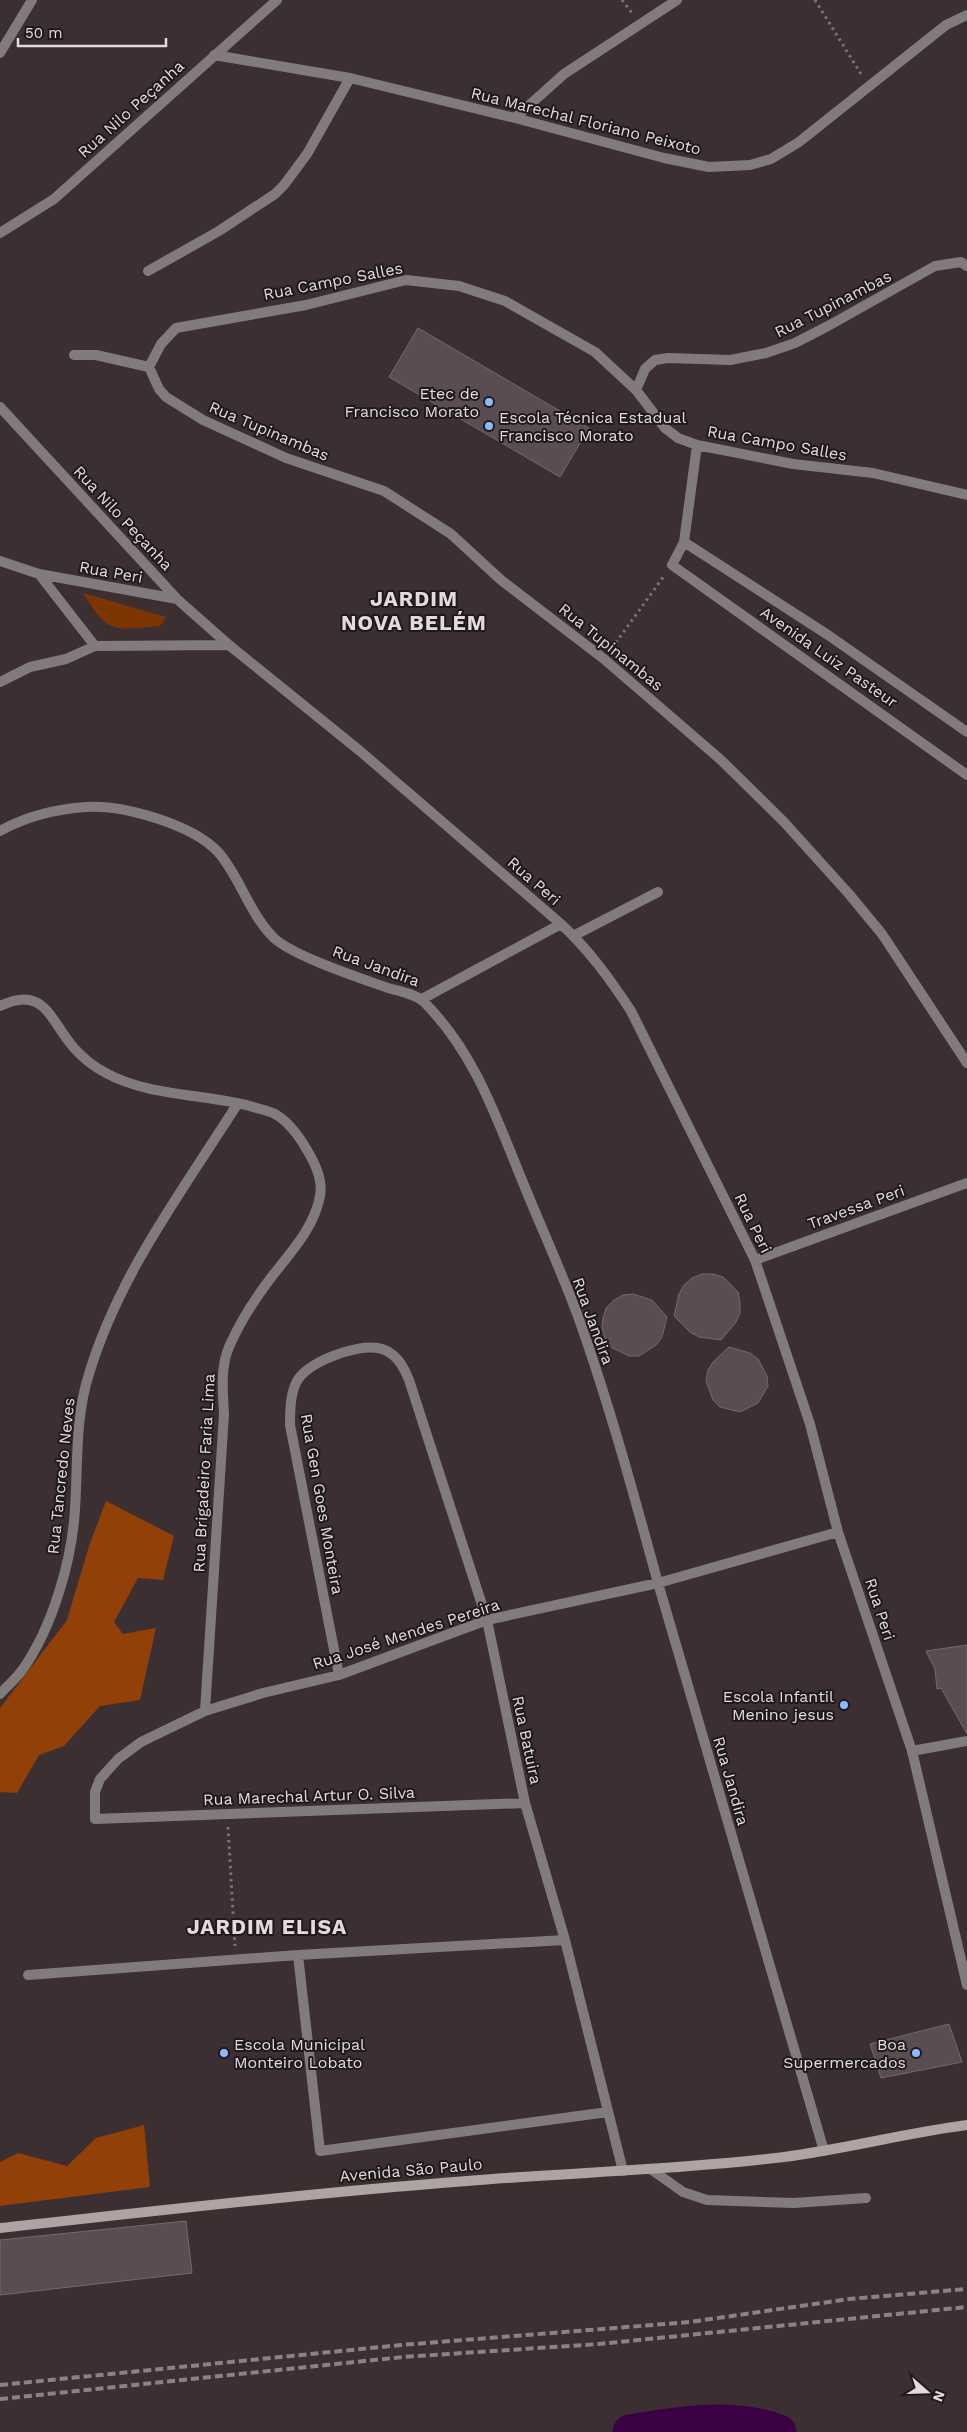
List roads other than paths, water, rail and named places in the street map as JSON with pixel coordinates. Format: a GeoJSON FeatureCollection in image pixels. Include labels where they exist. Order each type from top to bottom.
{"type":"FeatureCollection","features":[{"type":"Feature","properties":{"kind":"main road","name":"Avenida São Paulo"},"geometry":{"type":"LineString","coordinates":[[0,2228],[149,2213],[295,2195],[470,2180],[652,2170],[785,2157],[964,2124]]}},
{"type":"Feature","properties":{"kind":"street"},"geometry":{"type":"LineString","coordinates":[[0,53],[32,0]]}},
{"type":"Feature","properties":{"kind":"street","name":"Rua Nilo Peçanha"},"geometry":{"type":"LineString","coordinates":[[0,233],[54,199],[277,0]]}},
{"type":"Feature","properties":{"kind":"street"},"geometry":{"type":"LineString","coordinates":[[515,118],[564,74],[677,0]]}},
{"type":"Feature","properties":{"kind":"street","name":"Rua Marechal Floriano Peixoto"},"geometry":{"type":"LineString","coordinates":[[214,55],[350,78],[515,118],[673,160],[709,167],[750,165],[771,159],[799,142],[946,24],[967,14]]}},
{"type":"Feature","properties":{"kind":"street"},"geometry":{"type":"LineString","coordinates":[[148,271],[219,230],[275,194],[307,154],[350,78]]}},
{"type":"Feature","properties":{"kind":"street","name":"Rua Tupinambas"},"geometry":{"type":"LineString","coordinates":[[636,390],[646,369],[655,360],[730,360],[766,354],[828,326],[935,266],[961,262],[967,266]]}},
{"type":"Feature","properties":{"kind":"street","name":"Rua Campo Salles"},"geometry":{"type":"LineString","coordinates":[[148,367],[161,344],[176,328],[306,304],[406,280],[459,286],[505,301],[595,352],[636,390],[665,428],[678,438],[697,445],[793,464],[873,473],[932,489],[967,495]]}},
{"type":"Feature","properties":{"kind":"street"},"geometry":{"type":"LineString","coordinates":[[74,355],[96,354],[148,367]]}},
{"type":"Feature","properties":{"kind":"street","name":"Rua Tupinambas"},"geometry":{"type":"LineString","coordinates":[[148,367],[159,389],[166,397],[203,420],[286,458],[384,491],[451,534],[502,580],[604,659],[721,760],[784,822],[849,894],[882,934],[967,1063]]}},
{"type":"Feature","properties":{"kind":"street","name":"Rua Nilo Peçanha"},"geometry":{"type":"LineString","coordinates":[[0,407],[177,599],[229,645]]}},
{"type":"Feature","properties":{"kind":"street"},"geometry":{"type":"LineString","coordinates":[[684,542],[697,445]]}},
{"type":"Feature","properties":{"kind":"street","name":"Avenida Luiz Pasteur"},"geometry":{"type":"LineString","coordinates":[[967,732],[828,635],[684,542],[672,565],[967,775]]}},
{"type":"Feature","properties":{"kind":"street","name":"Rua Peri"},"geometry":{"type":"LineString","coordinates":[[0,561],[39,574],[177,599]]}},
{"type":"Feature","properties":{"kind":"street"},"geometry":{"type":"LineString","coordinates":[[39,574],[95,646]]}},
{"type":"Feature","properties":{"kind":"street"},"geometry":{"type":"LineString","coordinates":[[0,682],[30,668],[66,658],[95,646],[229,645]]}},
{"type":"Feature","properties":{"kind":"street","name":"Rua Peri"},"geometry":{"type":"LineString","coordinates":[[229,645],[360,751],[561,924],[605,972],[631,1011],[755,1260],[810,1424],[838,1532],[912,1751],[967,1985]]}},
{"type":"Feature","properties":{"kind":"street","name":"Rua Jandira"},"geometry":{"type":"LineString","coordinates":[[0,831],[17,821],[51,811],[90,806],[133,812],[168,822],[197,836],[218,852],[274,938],[294,951],[422,999],[463,1048],[487,1093],[577,1313],[633,1491],[658,1583],[824,2151]]}},
{"type":"Feature","properties":{"kind":"street"},"geometry":{"type":"LineString","coordinates":[[573,936],[658,892]]}},
{"type":"Feature","properties":{"kind":"street"},"geometry":{"type":"LineString","coordinates":[[422,999],[561,924]]}},
{"type":"Feature","properties":{"kind":"street","name":"Rua Brigadeiro Faria Lima"},"geometry":{"type":"LineString","coordinates":[[0,1006],[13,1000],[29,999],[41,1004],[73,1047],[95,1067],[115,1078],[142,1086],[238,1103],[274,1113],[288,1122],[313,1159],[318,1172],[321,1195],[313,1217],[298,1246],[269,1280],[246,1315],[228,1349],[222,1380],[224,1414],[205,1711]]}},
{"type":"Feature","properties":{"kind":"street","name":"Rua Tancredo Neves"},"geometry":{"type":"LineString","coordinates":[[0,1694],[23,1670],[57,1598],[68,1556],[75,1511],[78,1432],[88,1374],[132,1272],[160,1222],[238,1103]]}},
{"type":"Feature","properties":{"kind":"street","name":"Travessa Peri"},"geometry":{"type":"LineString","coordinates":[[755,1260],[967,1182]]}},
{"type":"Feature","properties":{"kind":"street","name":"Rua Batuira"},"geometry":{"type":"LineString","coordinates":[[360,1348],[379,1348],[394,1356],[402,1365],[409,1380],[487,1620],[525,1803],[565,1940],[623,2171]]}},
{"type":"Feature","properties":{"kind":"street","name":"Rua Gen Goes Monteira"},"geometry":{"type":"LineString","coordinates":[[339,1675],[290,1425],[290,1410],[296,1382],[309,1369],[326,1358],[360,1348]]}},
{"type":"Feature","properties":{"kind":"street","name":"Rua José Mendes Pereira"},"geometry":{"type":"LineString","coordinates":[[95,1819],[95,1792],[100,1779],[118,1759],[141,1742],[205,1711],[262,1693],[339,1675],[487,1620],[658,1583],[838,1532]]}},
{"type":"Feature","properties":{"kind":"street"},"geometry":{"type":"LineString","coordinates":[[912,1751],[967,1741]]}},
{"type":"Feature","properties":{"kind":"street","name":"Rua Marechal Artur O. Silva"},"geometry":{"type":"LineString","coordinates":[[95,1819],[525,1803]]}},
{"type":"Feature","properties":{"kind":"street"},"geometry":{"type":"LineString","coordinates":[[28,1974],[298,1955],[565,1940]]}},
{"type":"Feature","properties":{"kind":"street"},"geometry":{"type":"LineString","coordinates":[[298,1955],[320,2151],[608,2112]]}},
{"type":"Feature","properties":{"kind":"street"},"geometry":{"type":"LineString","coordinates":[[652,2170],[684,2192],[708,2200],[794,2203],[866,2198]]}},
{"type":"Feature","properties":{"kind":"waterway"},"geometry":{"type":"LineString","coordinates":[[630,2432],[705,2422],[743,2423],[779,2432]]}},
{"type":"Feature","properties":{"kind":"railway"},"geometry":{"type":"LineString","coordinates":[[0,2385],[401,2345],[690,2322],[849,2299],[967,2289]]}},
{"type":"Feature","properties":{"kind":"railway"},"geometry":{"type":"LineString","coordinates":[[0,2399],[403,2357],[599,2344],[967,2307]]}},
{"type":"Feature","properties":{"kind":"place","name":"Etec de Francisco Morato"},"geometry":{"type":"Point","coordinates":[489,402]}},
{"type":"Feature","properties":{"kind":"place","name":"Escola Técnica Estadual Francisco Morato"},"geometry":{"type":"Point","coordinates":[489,426]}},
{"type":"Feature","properties":{"kind":"place","name":"Escola Infantil Menino jesus"},"geometry":{"type":"Point","coordinates":[844,1705]}},
{"type":"Feature","properties":{"kind":"place","name":"Escola Municipal Monteiro Lobato"},"geometry":{"type":"Point","coordinates":[224,2053]}},
{"type":"Feature","properties":{"kind":"place","name":"Boa Supermercados"},"geometry":{"type":"Point","coordinates":[916,2053]}},
{"type":"Feature","properties":{"kind":"district","name":"JARDIM NOVA BELÉM"},"geometry":{"type":"Point","coordinates":[414,610]}},
{"type":"Feature","properties":{"kind":"district","name":"JARDIM ELISA"},"geometry":{"type":"Point","coordinates":[267,1926]}}]}
